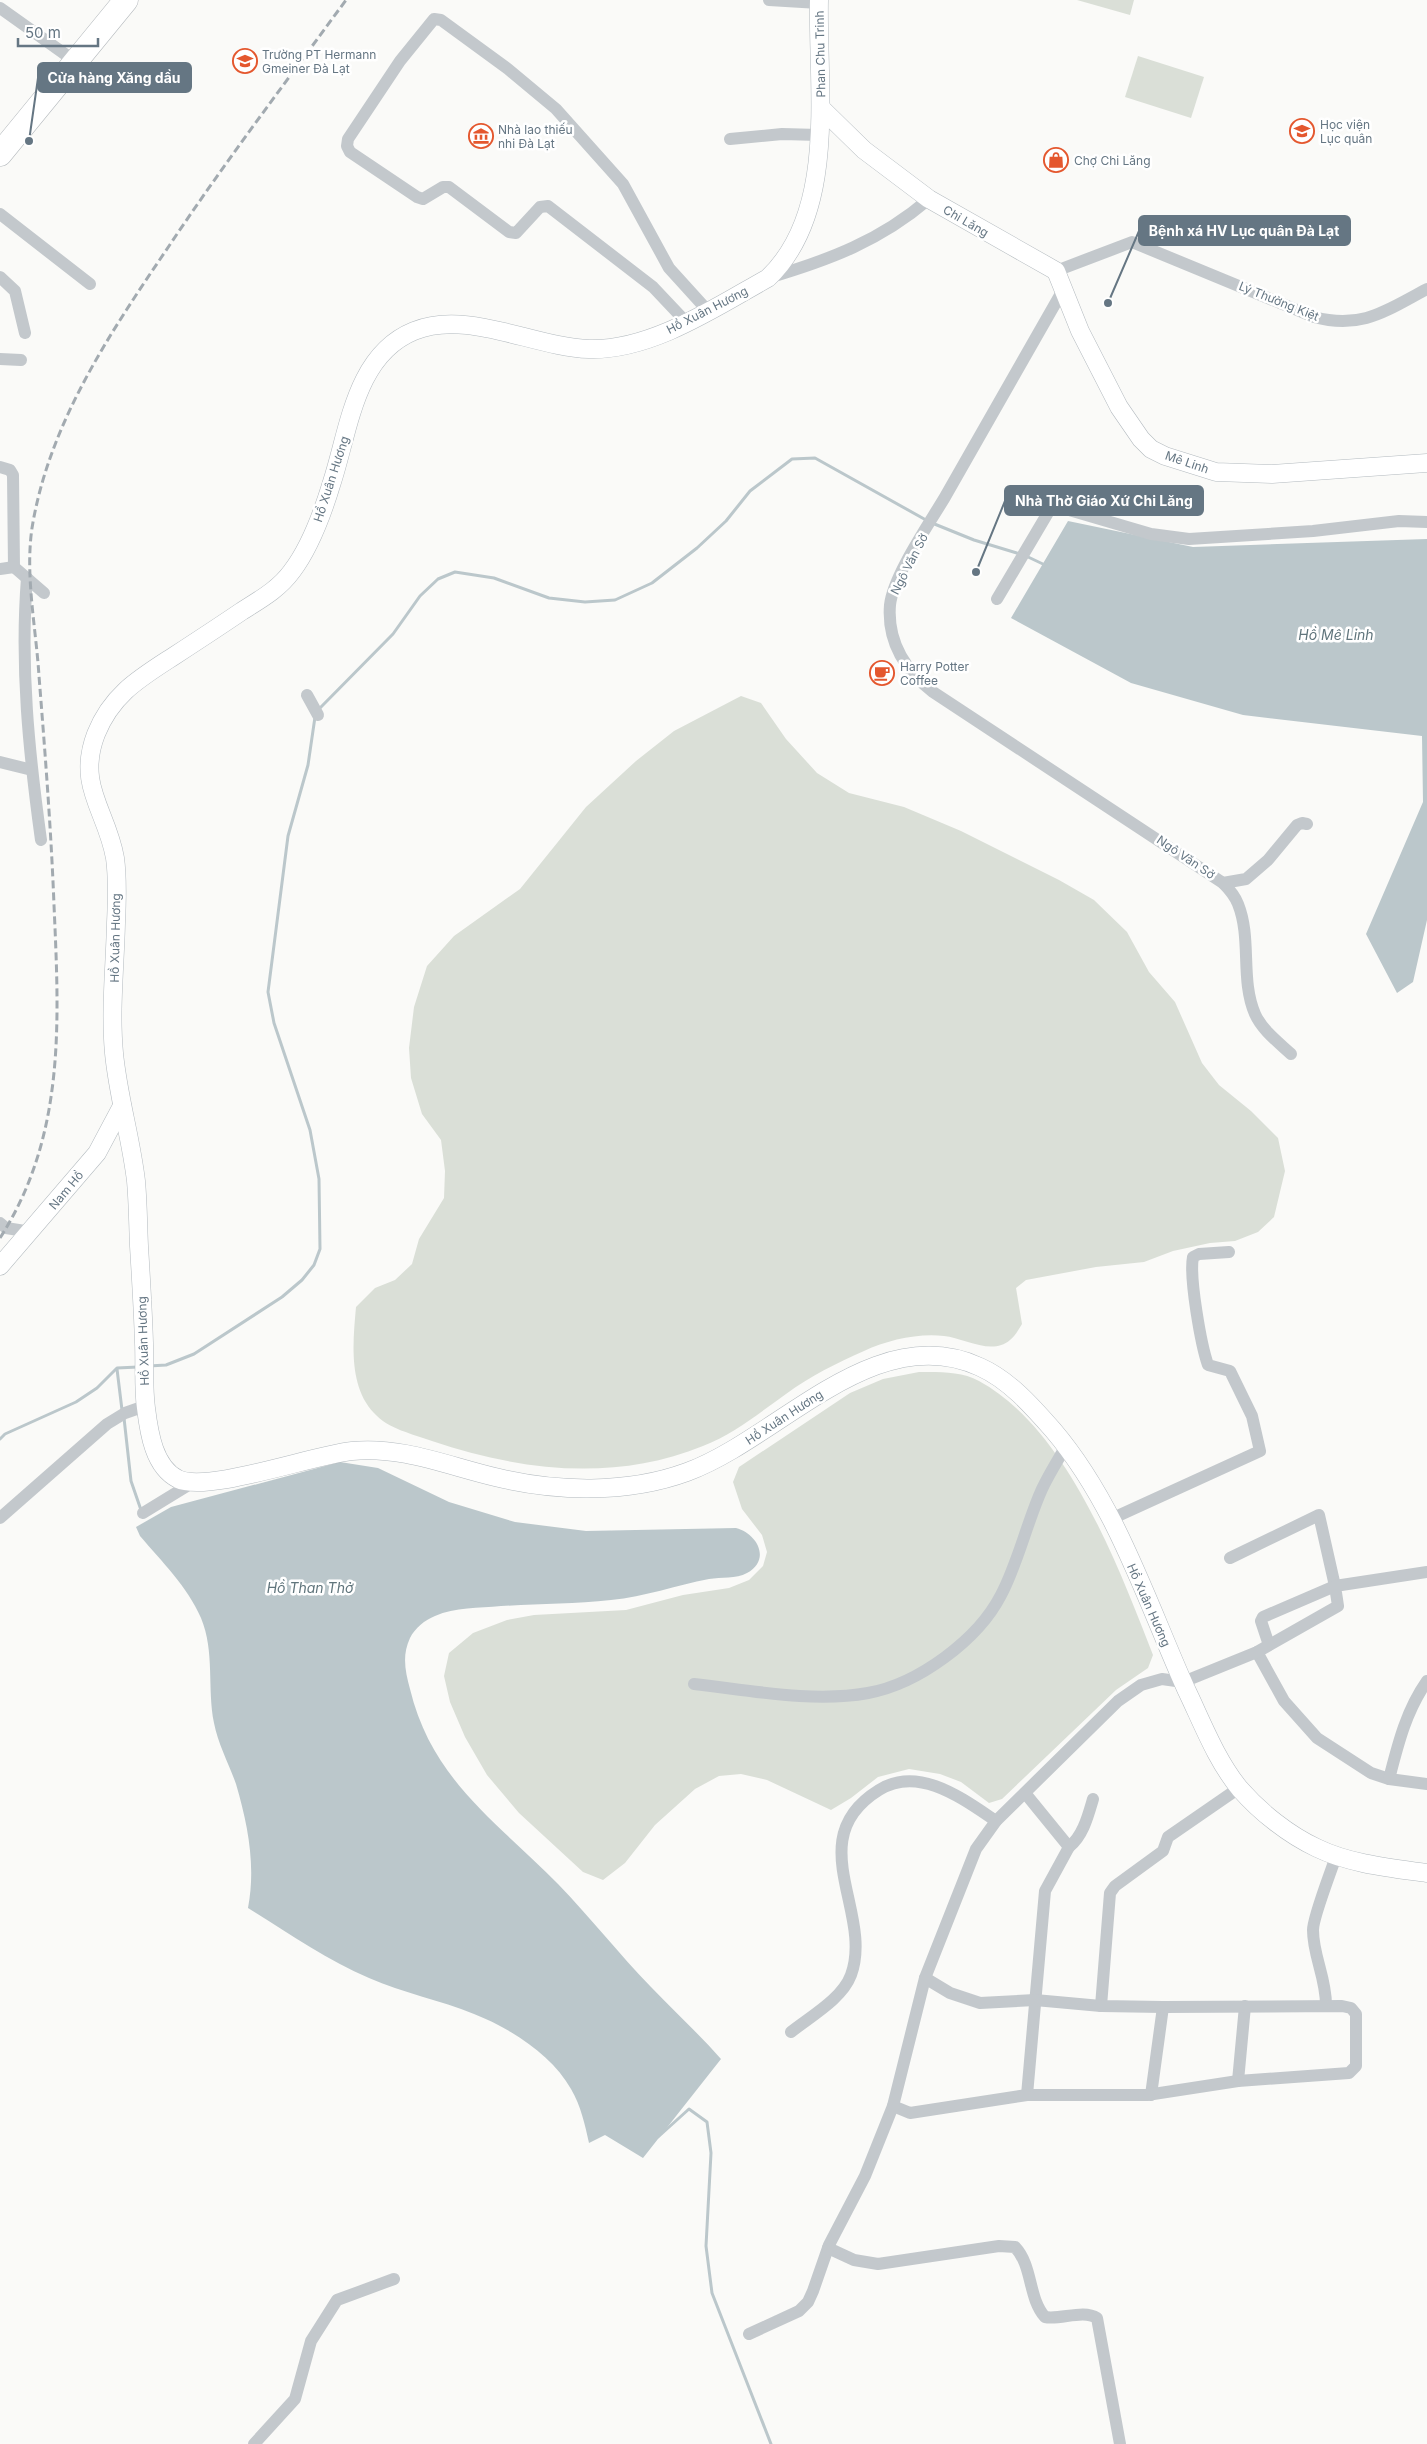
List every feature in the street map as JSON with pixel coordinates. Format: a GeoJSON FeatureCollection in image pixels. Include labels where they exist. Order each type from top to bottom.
{"type":"FeatureCollection","features":[{"type":"Feature","properties":{"kind":"highway"},"geometry":{"type":"LineString","coordinates":[[0,154],[126,0]]}},
{"type":"Feature","properties":{"kind":"main road","name":"Phan Chu Trinh"},"geometry":{"type":"LineString","coordinates":[[819,2],[821,108]]}},
{"type":"Feature","properties":{"kind":"main road","name":"Hồ Xuân Hương"},"geometry":{"type":"LineString","coordinates":[[821,108],[818,157],[809,205],[799,234],[786,257],[768,278],[687,322],[640,341],[621,346],[593,349],[540,342],[462,325],[434,325],[414,331],[398,339],[384,350],[374,363],[361,389],[319,518],[294,569],[274,591],[129,685],[107,712],[93,741],[88,767],[94,800],[115,854],[117,896],[113,1046],[136,1180],[145,1400],[154,1447],[161,1464],[171,1475],[192,1483],[218,1481],[327,1455],[368,1450],[387,1450],[416,1455],[504,1479],[570,1489],[644,1484],[692,1471],[756,1437],[815,1395],[860,1372],[901,1359],[933,1356],[960,1359],[987,1369],[1034,1409],[1066,1446],[1089,1480],[1111,1519],[1212,1746],[1239,1788],[1295,1836],[1336,1856],[1427,1873]]}},
{"type":"Feature","properties":{"kind":"main road","name":"Chi Lăng"},"geometry":{"type":"LineString","coordinates":[[821,108],[864,150],[929,199],[1056,271]]}},
{"type":"Feature","properties":{"kind":"main road","name":"Mê Linh"},"geometry":{"type":"LineString","coordinates":[[1056,271],[1080,331],[1119,407],[1140,439],[1165,456],[1216,472],[1250,474],[1427,463]]}},
{"type":"Feature","properties":{"kind":"main road","name":"Nam Hồ"},"geometry":{"type":"LineString","coordinates":[[0,1266],[97,1153],[122,1106]]}},
{"type":"Feature","properties":{"kind":"street"},"geometry":{"type":"LineString","coordinates":[[769,0],[819,2]]}},
{"type":"Feature","properties":{"kind":"street"},"geometry":{"type":"LineString","coordinates":[[0,8],[76,62]]}},
{"type":"Feature","properties":{"kind":"street"},"geometry":{"type":"LineString","coordinates":[[687,322],[653,287],[548,206],[540,207],[516,233],[509,232],[449,187],[444,187],[423,199],[417,197],[350,152],[347,146],[348,139],[400,61],[434,18],[441,20],[508,69],[556,109],[623,184],[670,268],[708,311]]}},
{"type":"Feature","properties":{"kind":"street"},"geometry":{"type":"LineString","coordinates":[[730,139],[782,134],[819,135]]}},
{"type":"Feature","properties":{"kind":"street"},"geometry":{"type":"LineString","coordinates":[[768,278],[829,260],[906,219],[929,199]]}},
{"type":"Feature","properties":{"kind":"street"},"geometry":{"type":"LineString","coordinates":[[0,214],[90,284]]}},
{"type":"Feature","properties":{"kind":"street","name":"Lý Thường Kiệt"},"geometry":{"type":"LineString","coordinates":[[1056,271],[1132,242],[1325,319],[1362,320],[1376,316],[1427,289]]}},
{"type":"Feature","properties":{"kind":"street"},"geometry":{"type":"LineString","coordinates":[[0,277],[15,292],[25,333]]}},
{"type":"Feature","properties":{"kind":"street","name":"Ngô Văn Sở"},"geometry":{"type":"LineString","coordinates":[[1064,290],[935,514],[893,591],[890,604],[893,642],[898,654],[918,680],[961,711],[1223,882],[1238,903],[1242,917],[1248,992],[1255,1014],[1269,1034],[1291,1054]]}},
{"type":"Feature","properties":{"kind":"street"},"geometry":{"type":"LineString","coordinates":[[0,359],[21,360]]}},
{"type":"Feature","properties":{"kind":"street"},"geometry":{"type":"LineString","coordinates":[[0,467],[10,470],[13,475],[14,567],[44,592]]}},
{"type":"Feature","properties":{"kind":"street"},"geometry":{"type":"LineString","coordinates":[[997,599],[1049,511],[1059,507],[1150,534],[1189,539],[1313,531],[1399,521],[1427,522]]}},
{"type":"Feature","properties":{"kind":"street"},"geometry":{"type":"LineString","coordinates":[[0,531],[13,532]]}},
{"type":"Feature","properties":{"kind":"street"},"geometry":{"type":"LineString","coordinates":[[0,569],[14,567]]}},
{"type":"Feature","properties":{"kind":"street"},"geometry":{"type":"LineString","coordinates":[[27,578],[24,623],[24,674],[32,770],[41,840]]}},
{"type":"Feature","properties":{"kind":"street"},"geometry":{"type":"LineString","coordinates":[[307,695],[318,715]]}},
{"type":"Feature","properties":{"kind":"street"},"geometry":{"type":"LineString","coordinates":[[0,762],[32,770]]}},
{"type":"Feature","properties":{"kind":"street","name":"Ngô Văn Sở"},"geometry":{"type":"LineString","coordinates":[[1223,882],[1246,879],[1268,860],[1297,825],[1302,822],[1307,824]]}},
{"type":"Feature","properties":{"kind":"street"},"geometry":{"type":"LineString","coordinates":[[0,1223],[6,1228],[31,1232]]}},
{"type":"Feature","properties":{"kind":"street"},"geometry":{"type":"LineString","coordinates":[[1111,1519],[1260,1451],[1252,1416],[1230,1371],[1208,1365],[1201,1334],[1192,1270],[1193,1257],[1199,1254],[1229,1252]]}},
{"type":"Feature","properties":{"kind":"street"},"geometry":{"type":"LineString","coordinates":[[0,1518],[107,1424],[145,1400]]}},
{"type":"Feature","properties":{"kind":"street"},"geometry":{"type":"LineString","coordinates":[[694,1684],[811,1696],[868,1693],[899,1682],[941,1661],[977,1632],[1002,1595],[1043,1488],[1066,1446]]}},
{"type":"Feature","properties":{"kind":"street"},"geometry":{"type":"LineString","coordinates":[[143,1513],[192,1483]]}},
{"type":"Feature","properties":{"kind":"street"},"geometry":{"type":"LineString","coordinates":[[749,2334],[799,2311],[808,2302],[828,2248],[866,2176],[893,2106],[925,1978],[976,1849],[996,1821],[1118,1701],[1141,1685],[1162,1679],[1183,1682],[1257,1652],[1338,1606],[1319,1515],[1230,1558]]}},
{"type":"Feature","properties":{"kind":"street"},"geometry":{"type":"LineString","coordinates":[[1269,1645],[1261,1621],[1263,1617],[1335,1586],[1427,1572]]}},
{"type":"Feature","properties":{"kind":"street"},"geometry":{"type":"LineString","coordinates":[[1257,1652],[1284,1701],[1316,1738],[1372,1773],[1389,1779],[1427,1784]]}},
{"type":"Feature","properties":{"kind":"street"},"geometry":{"type":"LineString","coordinates":[[1389,1779],[1404,1724],[1414,1699],[1427,1681]]}},
{"type":"Feature","properties":{"kind":"street"},"geometry":{"type":"LineString","coordinates":[[791,2032],[835,1997],[851,1976],[855,1955],[841,1839],[850,1816],[868,1797],[890,1786],[904,1782],[927,1783],[960,1797],[996,1821]]}},
{"type":"Feature","properties":{"kind":"street"},"geometry":{"type":"LineString","coordinates":[[1101,2006],[1110,1893],[1114,1886],[1163,1851],[1168,1837],[1239,1788]]}},
{"type":"Feature","properties":{"kind":"street"},"geometry":{"type":"LineString","coordinates":[[1025,1793],[1069,1847]]}},
{"type":"Feature","properties":{"kind":"street"},"geometry":{"type":"LineString","coordinates":[[1027,2095],[1044,1891],[1069,1847],[1075,1842],[1084,1826],[1094,1799]]}},
{"type":"Feature","properties":{"kind":"street"},"geometry":{"type":"LineString","coordinates":[[1326,2005],[1326,1987],[1316,1954],[1312,1928],[1336,1856]]}},
{"type":"Feature","properties":{"kind":"street"},"geometry":{"type":"LineString","coordinates":[[893,2106],[910,2114],[1027,2095],[1151,2094],[1238,2081],[1349,2073],[1354,2069],[1357,2057],[1356,2014],[1347,2007],[1326,2005],[1163,2008],[1101,2006],[1035,2000],[980,2003],[950,1993],[925,1978]]}},
{"type":"Feature","properties":{"kind":"street"},"geometry":{"type":"LineString","coordinates":[[1238,2081],[1245,2006]]}},
{"type":"Feature","properties":{"kind":"street"},"geometry":{"type":"LineString","coordinates":[[1151,2094],[1163,2008]]}},
{"type":"Feature","properties":{"kind":"street"},"geometry":{"type":"LineString","coordinates":[[828,2248],[854,2260],[878,2264],[999,2246],[1015,2247],[1022,2256],[1037,2302],[1045,2317],[1054,2319],[1082,2315],[1097,2318],[1120,2444]]}},
{"type":"Feature","properties":{"kind":"street"},"geometry":{"type":"LineString","coordinates":[[254,2444],[295,2399],[311,2341],[337,2300],[394,2278]]}},
{"type":"Feature","properties":{"kind":"shaded area"},"geometry":{"type":"Polygon","coordinates":[[[1077,0],[1134,0],[1130,15],[1077,0]]]}},
{"type":"Feature","properties":{"kind":"shaded area"},"geometry":{"type":"Polygon","coordinates":[[[1138,56],[1204,77],[1191,118],[1125,97],[1138,56]]]}},
{"type":"Feature","properties":{"kind":"shaded area"},"geometry":{"type":"Polygon","coordinates":[[[741,696],[761,703],[786,739],[817,773],[849,793],[904,807],[961,831],[1059,880],[1094,900],[1127,932],[1149,972],[1175,1002],[1202,1063],[1219,1085],[1251,1111],[1278,1138],[1285,1171],[1274,1217],[1258,1232],[1235,1241],[1210,1243],[1173,1251],[1144,1262],[1096,1267],[1026,1280],[1016,1288],[1022,1324],[1014,1337],[1003,1345],[978,1345],[952,1337],[934,1335],[903,1338],[873,1347],[834,1365],[795,1387],[746,1423],[714,1441],[669,1457],[636,1465],[568,1468],[499,1460],[393,1427],[374,1413],[360,1390],[354,1363],[355,1320],[356,1307],[375,1288],[395,1280],[412,1264],[419,1239],[444,1198],[445,1171],[441,1140],[422,1114],[411,1078],[409,1048],[414,1007],[427,966],[454,936],[520,889],[586,807],[636,761],[674,731],[741,696]]]}},
{"type":"Feature","properties":{"kind":"shaded area"},"geometry":{"type":"Polygon","coordinates":[[[919,1372],[965,1375],[979,1381],[1010,1403],[1038,1431],[1063,1465],[1086,1502],[1106,1541],[1153,1655],[1148,1668],[1116,1690],[1002,1799],[989,1803],[961,1782],[940,1774],[909,1769],[878,1777],[851,1798],[831,1810],[767,1780],[741,1774],[719,1776],[695,1789],[655,1825],[625,1863],[603,1880],[583,1872],[519,1813],[487,1775],[465,1737],[450,1702],[444,1676],[449,1653],[473,1633],[507,1620],[534,1615],[626,1610],[683,1595],[729,1588],[749,1580],[763,1566],[767,1552],[762,1535],[742,1509],[733,1482],[739,1467],[850,1393],[883,1379],[919,1372]]]}},
{"type":"Feature","properties":{"kind":"water","name":"Hồ Mê Linh"},"geometry":{"type":"Polygon","coordinates":[[[1068,521],[1193,547],[1427,539],[1427,920],[1413,982],[1397,993],[1366,934],[1423,802],[1422,736],[1243,715],[1131,683],[1011,618],[1068,521]]]}},
{"type":"Feature","properties":{"kind":"water","name":"Hồ Than Thở"},"geometry":{"type":"Polygon","coordinates":[[[340,1462],[378,1468],[449,1502],[515,1522],[586,1531],[736,1528],[750,1536],[759,1548],[760,1555],[754,1568],[738,1576],[709,1579],[624,1598],[459,1609],[443,1613],[428,1620],[417,1628],[407,1644],[405,1663],[407,1676],[420,1721],[434,1749],[450,1774],[490,1819],[582,1909],[639,1974],[721,2059],[643,2158],[605,2135],[589,2143],[577,2102],[563,2077],[541,2054],[516,2035],[474,2014],[395,1988],[353,1971],[248,1908],[251,1877],[250,1846],[236,1784],[214,1723],[208,1644],[205,1631],[201,1618],[189,1595],[140,1536],[136,1527],[171,1507],[340,1462]]]}},
{"type":"Feature","properties":{"kind":"waterway"},"geometry":{"type":"LineString","coordinates":[[319,709],[393,634],[420,596],[438,579],[455,572],[494,578],[549,598],[585,602],[615,600],[652,583],[697,548],[726,521],[750,491],[792,459],[815,458],[926,520]]}},
{"type":"Feature","properties":{"kind":"waterway"},"geometry":{"type":"LineString","coordinates":[[932,523],[974,540],[1020,554]]}},
{"type":"Feature","properties":{"kind":"waterway"},"geometry":{"type":"LineString","coordinates":[[1026,556],[1045,565]]}},
{"type":"Feature","properties":{"kind":"waterway"},"geometry":{"type":"LineString","coordinates":[[149,1366],[166,1365],[194,1354],[282,1297],[302,1280],[314,1265],[320,1249],[319,1179],[310,1130],[274,1023],[268,992],[288,836],[308,765],[315,717]]}},
{"type":"Feature","properties":{"kind":"waterway"},"geometry":{"type":"LineString","coordinates":[[0,1439],[5,1434],[76,1402],[97,1388],[117,1368],[138,1367]]}},
{"type":"Feature","properties":{"kind":"waterway"},"geometry":{"type":"LineString","coordinates":[[117,1369],[122,1410]]}},
{"type":"Feature","properties":{"kind":"waterway"},"geometry":{"type":"LineString","coordinates":[[124,1418],[131,1481],[141,1510]]}},
{"type":"Feature","properties":{"kind":"waterway"},"geometry":{"type":"LineString","coordinates":[[658,2137],[689,2109],[707,2122],[711,2153],[706,2246],[712,2293],[771,2444]]}},
{"type":"Feature","properties":{"kind":"railway"},"geometry":{"type":"LineString","coordinates":[[0,1238],[21,1199],[37,1159],[47,1118],[54,1076],[57,1034],[56,948],[51,847],[38,658],[30,583],[30,546],[40,489],[52,452],[67,416],[85,380],[125,312],[212,184],[346,0]]}},
{"type":"Feature","properties":{"kind":"place","name":"Trường PT Hermann Gmeiner Đà Lạt"},"geometry":{"type":"Point","coordinates":[245,61]}},
{"type":"Feature","properties":{"kind":"place","name":"Học viện Lục quân"},"geometry":{"type":"Point","coordinates":[1302,131]}},
{"type":"Feature","properties":{"kind":"place","name":"Nhà lao thiếu nhi Đà Lạt"},"geometry":{"type":"Point","coordinates":[481,136]}},
{"type":"Feature","properties":{"kind":"place","name":"Cửa hàng Xăng dầu"},"geometry":{"type":"Point","coordinates":[29,141]}},
{"type":"Feature","properties":{"kind":"place","name":"Chợ Chi Lăng"},"geometry":{"type":"Point","coordinates":[1056,160]}},
{"type":"Feature","properties":{"kind":"place","name":"Bệnh xá HV Lục quân Đà Lạt"},"geometry":{"type":"Point","coordinates":[1108,303]}},
{"type":"Feature","properties":{"kind":"place","name":"Nhà Thờ Giáo Xứ Chi Lăng"},"geometry":{"type":"Point","coordinates":[976,572]}},
{"type":"Feature","properties":{"kind":"place","name":"Harry Potter Coffee"},"geometry":{"type":"Point","coordinates":[882,673]}}]}
